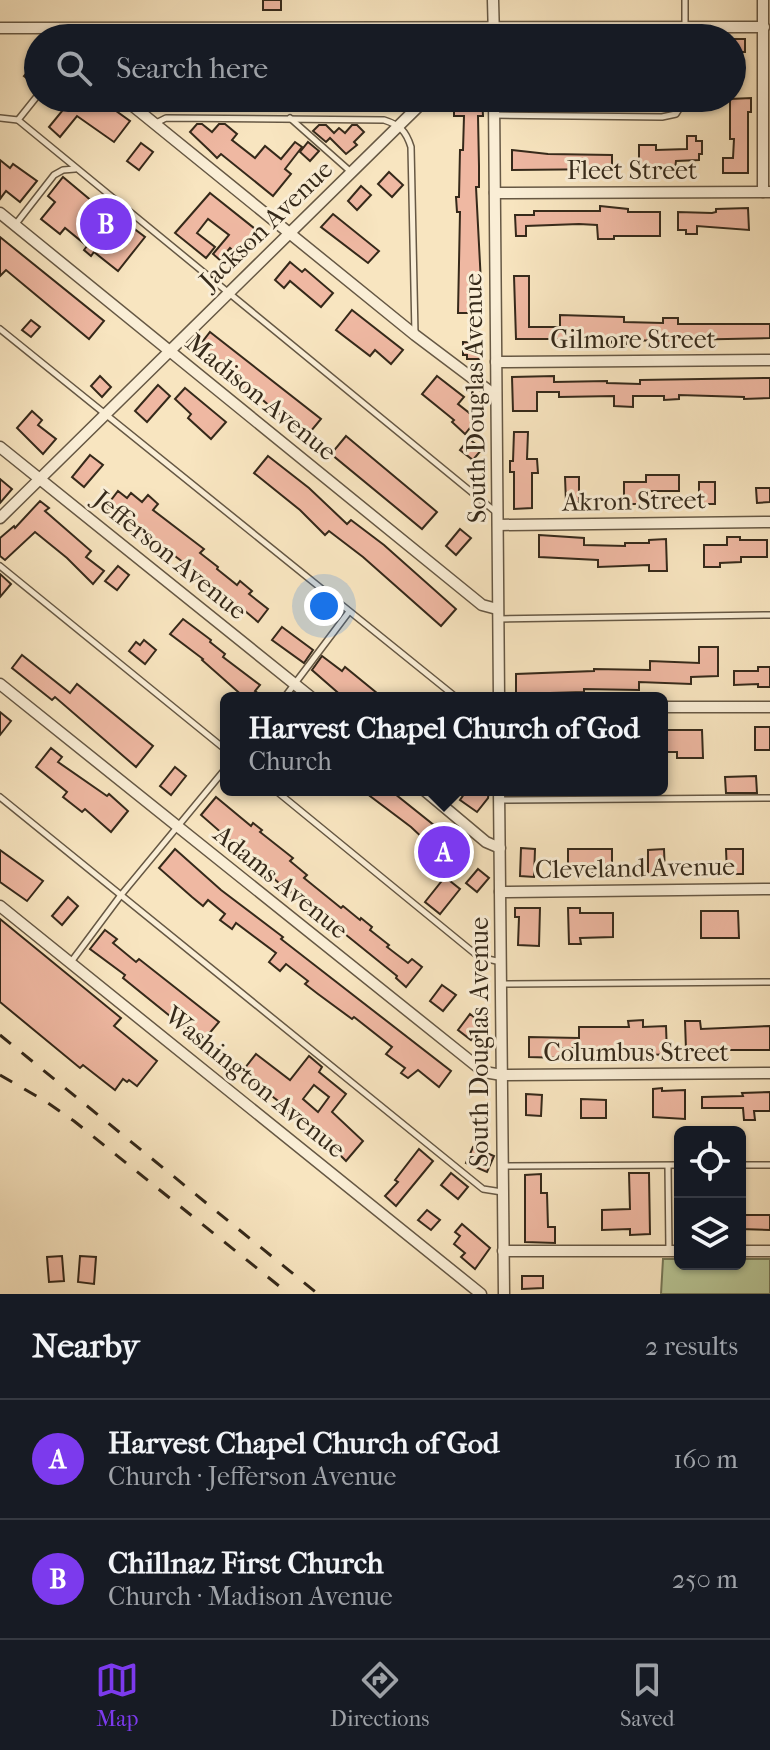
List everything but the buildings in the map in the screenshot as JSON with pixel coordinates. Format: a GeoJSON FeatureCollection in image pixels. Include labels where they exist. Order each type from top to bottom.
{"type":"FeatureCollection","features":[{"type":"Feature","properties":{"kind":"street"},"geometry":{"type":"LineString","coordinates":[[493,0],[494,24]]}},
{"type":"Feature","properties":{"kind":"street"},"geometry":{"type":"LineString","coordinates":[[763,0],[766,192]]}},
{"type":"Feature","properties":{"kind":"street"},"geometry":{"type":"LineString","coordinates":[[746,28],[764,27]]}},
{"type":"Feature","properties":{"kind":"street"},"geometry":{"type":"LineString","coordinates":[[0,28],[24,30]]}},
{"type":"Feature","properties":{"kind":"street"},"geometry":{"type":"LineString","coordinates":[[141,112],[415,335],[496,396]]}},
{"type":"Feature","properties":{"kind":"street","name":"Jackson Avenue"},"geometry":{"type":"LineString","coordinates":[[0,518],[412,112]]}},
{"type":"Feature","properties":{"kind":"street","name":"South Douglas Avenue"},"geometry":{"type":"LineString","coordinates":[[494,115],[499,692]]}},
{"type":"Feature","properties":{"kind":"street","name":"Fleet Street"},"geometry":{"type":"LineString","coordinates":[[495,193],[766,192]]}},
{"type":"Feature","properties":{"kind":"street","name":"Madison Avenue"},"geometry":{"type":"LineString","coordinates":[[0,213],[482,605],[498,614]]}},
{"type":"Feature","properties":{"kind":"street","name":"Gilmore Street"},"geometry":{"type":"LineString","coordinates":[[496,362],[770,360]]}},
{"type":"Feature","properties":{"kind":"street","name":"Jefferson Avenue"},"geometry":{"type":"LineString","coordinates":[[0,447],[305,692]]}},
{"type":"Feature","properties":{"kind":"street","name":"Akron Street"},"geometry":{"type":"LineString","coordinates":[[498,519],[770,522]]}},
{"type":"Feature","properties":{"kind":"street","name":"Adams Avenue"},"geometry":{"type":"LineString","coordinates":[[0,684],[466,1060],[484,1072],[502,1075]]}},
{"type":"Feature","properties":{"kind":"street"},"geometry":{"type":"LineString","coordinates":[[668,707],[770,707]]}},
{"type":"Feature","properties":{"kind":"street"},"geometry":{"type":"LineString","coordinates":[[431,796],[486,842],[500,848]]}},
{"type":"Feature","properties":{"kind":"street","name":"South Douglas Avenue"},"geometry":{"type":"LineString","coordinates":[[500,796],[504,1294]]}},
{"type":"Feature","properties":{"kind":"street","name":"Cleveland Avenue"},"geometry":{"type":"LineString","coordinates":[[500,892],[770,889]]}},
{"type":"Feature","properties":{"kind":"street","name":"Washington Avenue"},"geometry":{"type":"LineString","coordinates":[[0,906],[481,1294]]}},
{"type":"Feature","properties":{"kind":"street","name":"Columbus Street"},"geometry":{"type":"LineString","coordinates":[[502,1075],[770,1073]]}},
{"type":"Feature","properties":{"kind":"street"},"geometry":{"type":"LineString","coordinates":[[503,1251],[674,1251]]}},
{"type":"Feature","properties":{"kind":"street"},"geometry":{"type":"LineString","coordinates":[[746,1251],[770,1251]]}},
{"type":"Feature","properties":{"kind":"lane"},"geometry":{"type":"LineString","coordinates":[[685,0],[685,24]]}},
{"type":"Feature","properties":{"kind":"lane"},"geometry":{"type":"LineString","coordinates":[[18,120],[24,112]]}},
{"type":"Feature","properties":{"kind":"lane"},"geometry":{"type":"LineString","coordinates":[[494,115],[662,117],[677,112]]}},
{"type":"Feature","properties":{"kind":"lane"},"geometry":{"type":"LineString","coordinates":[[290,117],[351,172]]}},
{"type":"Feature","properties":{"kind":"lane"},"geometry":{"type":"LineString","coordinates":[[155,123],[166,118],[290,117],[384,120],[399,125],[408,135],[411,147],[415,335]]}},
{"type":"Feature","properties":{"kind":"lane"},"geometry":{"type":"LineString","coordinates":[[0,118],[18,120],[498,519]]}},
{"type":"Feature","properties":{"kind":"lane"},"geometry":{"type":"LineString","coordinates":[[15,225],[54,175],[63,170],[76,169]]}},
{"type":"Feature","properties":{"kind":"lane"},"geometry":{"type":"LineString","coordinates":[[0,329],[449,692]]}},
{"type":"Feature","properties":{"kind":"lane"},"geometry":{"type":"LineString","coordinates":[[0,566],[220,745]]}},
{"type":"Feature","properties":{"kind":"lane"},"geometry":{"type":"LineString","coordinates":[[289,692],[348,612]]}},
{"type":"Feature","properties":{"kind":"lane"},"geometry":{"type":"LineString","coordinates":[[498,614],[770,615]]}},
{"type":"Feature","properties":{"kind":"lane"},"geometry":{"type":"LineString","coordinates":[[70,963],[121,895],[220,775]]}},
{"type":"Feature","properties":{"kind":"lane"},"geometry":{"type":"LineString","coordinates":[[282,796],[479,957],[501,962]]}},
{"type":"Feature","properties":{"kind":"lane"},"geometry":{"type":"LineString","coordinates":[[590,796],[770,798]]}},
{"type":"Feature","properties":{"kind":"lane"},"geometry":{"type":"LineString","coordinates":[[0,797],[483,1189],[502,1192]]}},
{"type":"Feature","properties":{"kind":"lane"},"geometry":{"type":"LineString","coordinates":[[501,984],[770,982]]}},
{"type":"Feature","properties":{"kind":"lane"},"geometry":{"type":"LineString","coordinates":[[746,1165],[770,1165]]}},
{"type":"Feature","properties":{"kind":"lane"},"geometry":{"type":"LineString","coordinates":[[502,1166],[674,1166]]}},
{"type":"Feature","properties":{"kind":"lane"},"geometry":{"type":"LineString","coordinates":[[668,1166],[674,1251]]}},
{"type":"Feature","properties":{"kind":"green space"},"geometry":{"type":"Polygon","coordinates":[[[663,1259],[674,1259],[674,1270],[746,1270],[746,1259],[770,1259],[770,1294],[661,1294],[663,1259]]]}},
{"type":"Feature","properties":{"kind":"railway"},"geometry":{"type":"LineString","coordinates":[[0,1035],[318,1294]]}},
{"type":"Feature","properties":{"kind":"railway"},"geometry":{"type":"LineString","coordinates":[[0,1075],[74,1121],[289,1294]]}},
{"type":"Feature","properties":{"kind":"place","name":"Chillnaz First Church"},"geometry":{"type":"Point","coordinates":[106,224]}},
{"type":"Feature","properties":{"kind":"place","name":"Harvest Chapel Church of God"},"geometry":{"type":"Point","coordinates":[444,852]}}]}
